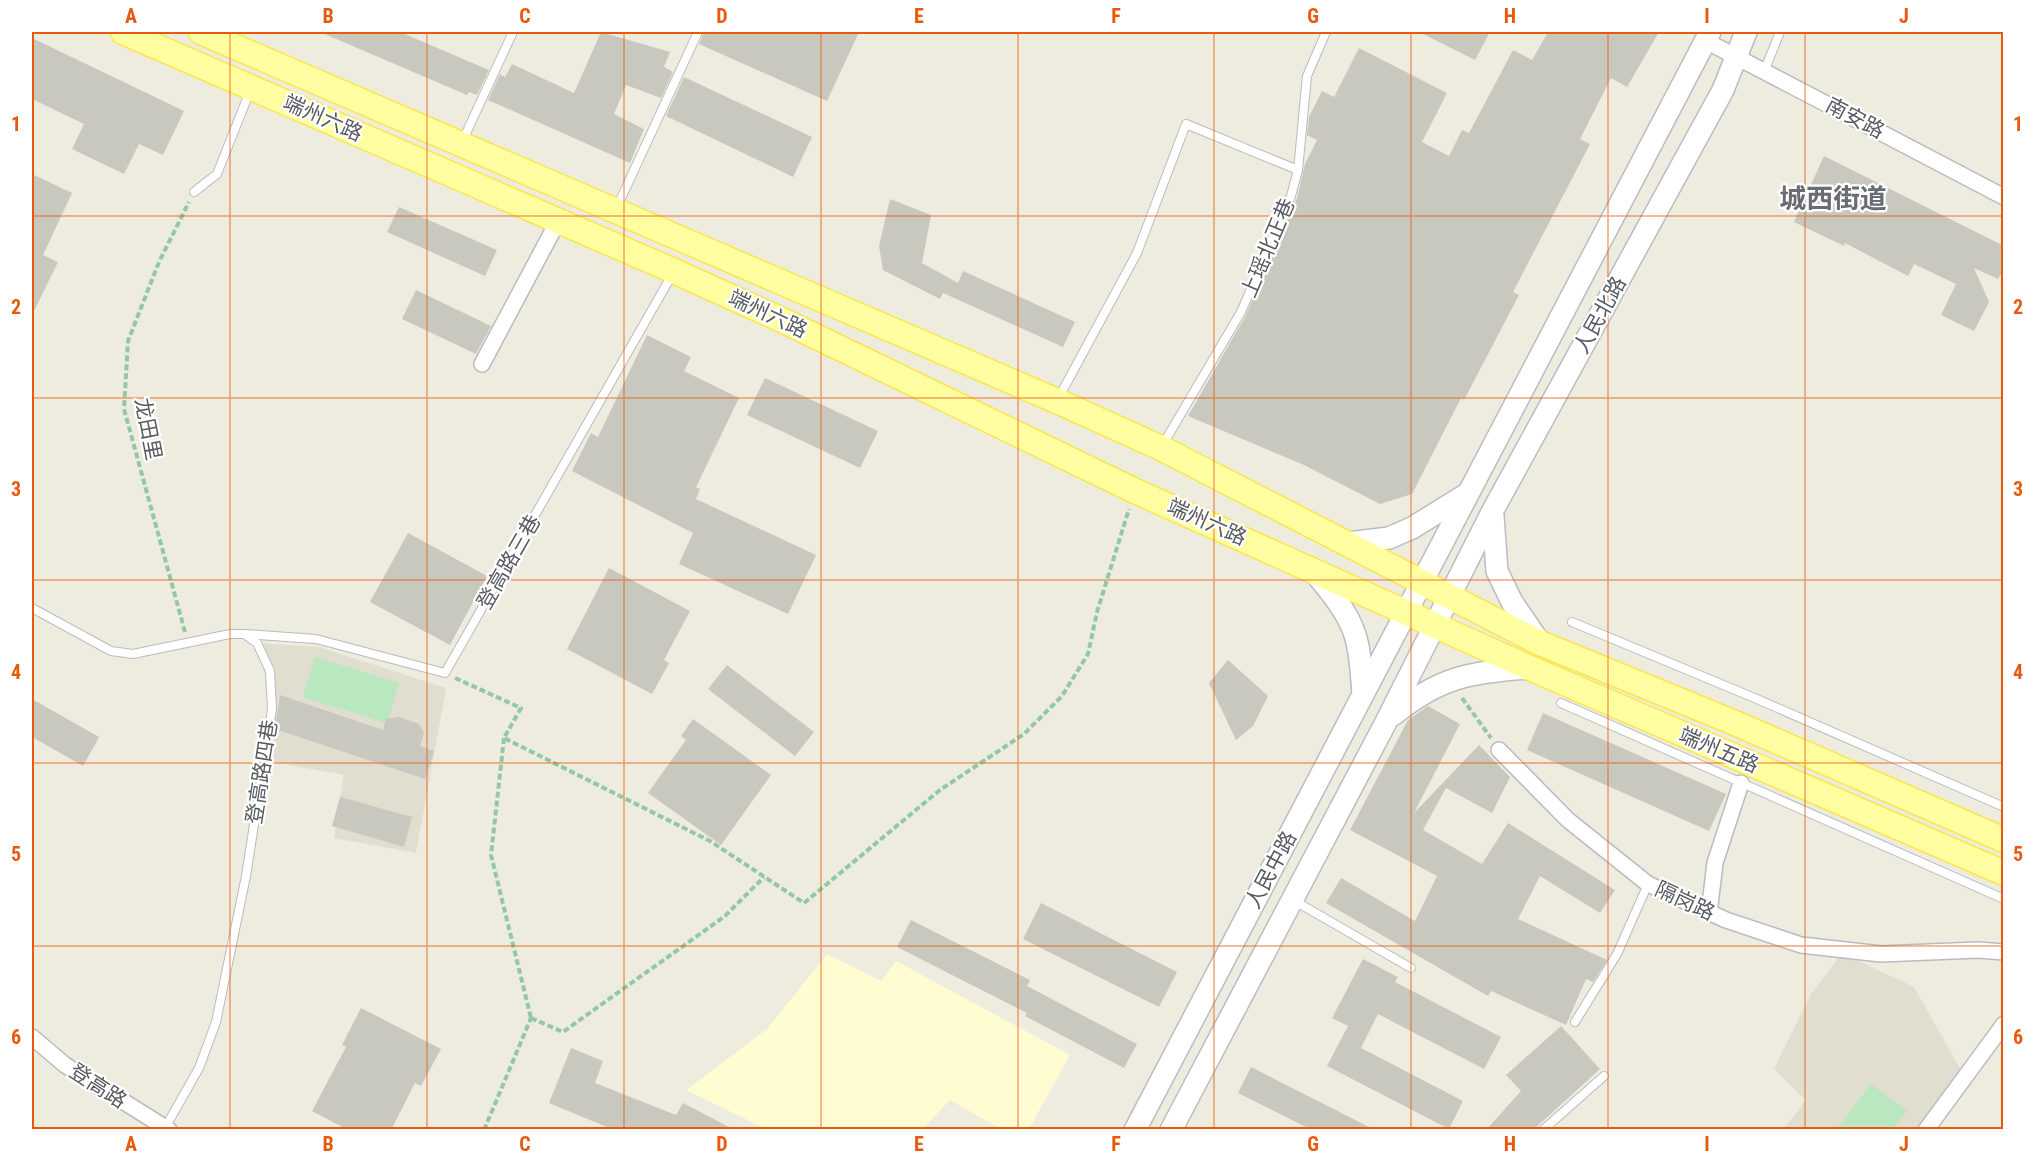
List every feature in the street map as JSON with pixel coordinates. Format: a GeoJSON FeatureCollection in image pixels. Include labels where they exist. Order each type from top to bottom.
{"type":"FeatureCollection","features":[{"type":"Feature","properties":{"kind":"main road","name":"端州六路"},"geometry":{"type":"LineString","coordinates":[[123,32],[674,271],[1135,491],[1435,624]]}},
{"type":"Feature","properties":{"kind":"main road","name":"端州六路"},"geometry":{"type":"LineString","coordinates":[[201,32],[1161,448],[1450,596]]}},
{"type":"Feature","properties":{"kind":"main road","name":"人民北路"},"geometry":{"type":"LineString","coordinates":[[1435,624],[1492,512],[1723,90],[1746,32]]}},
{"type":"Feature","properties":{"kind":"main road","name":"人民北路"},"geometry":{"type":"LineString","coordinates":[[1407,611],[1708,36]]}},
{"type":"Feature","properties":{"kind":"main road"},"geometry":{"type":"LineString","coordinates":[[1348,543],[1389,538],[1412,528],[1470,492]]}},
{"type":"Feature","properties":{"kind":"main road"},"geometry":{"type":"LineString","coordinates":[[1492,512],[1497,571],[1512,602],[1540,643]]}},
{"type":"Feature","properties":{"kind":"main road"},"geometry":{"type":"LineString","coordinates":[[1456,518],[1483,532]]}},
{"type":"Feature","properties":{"kind":"main road"},"geometry":{"type":"LineString","coordinates":[[1312,568],[1354,631],[1360,656],[1363,693]]}},
{"type":"Feature","properties":{"kind":"main road","name":"端州五路"},"geometry":{"type":"LineString","coordinates":[[1450,596],[1540,643],[1735,723],[2004,840]]}},
{"type":"Feature","properties":{"kind":"main road","name":"人民中路"},"geometry":{"type":"LineString","coordinates":[[1135,1130],[1407,611]]}},
{"type":"Feature","properties":{"kind":"main road","name":"端州五路"},"geometry":{"type":"LineString","coordinates":[[1435,624],[1530,668],[2004,873]]}},
{"type":"Feature","properties":{"kind":"main road","name":"人民中路"},"geometry":{"type":"LineString","coordinates":[[1170,1130],[1386,722],[1435,624]]}},
{"type":"Feature","properties":{"kind":"main road"},"geometry":{"type":"LineString","coordinates":[[1386,722],[1420,693],[1450,680],[1481,671],[1530,668]]}},
{"type":"Feature","properties":{"kind":"street","name":"南安路"},"geometry":{"type":"LineString","coordinates":[[1708,36],[1737,55],[2004,197]]}},
{"type":"Feature","properties":{"kind":"street"},"geometry":{"type":"LineString","coordinates":[[482,364],[558,221]]}},
{"type":"Feature","properties":{"kind":"street","name":"隔岗路"},"geometry":{"type":"LineString","coordinates":[[1499,750],[1568,820],[1648,884],[1709,912],[1801,945],[1881,954],[1978,950],[2004,952]]}},
{"type":"Feature","properties":{"kind":"street"},"geometry":{"type":"LineString","coordinates":[[1709,912],[1715,863],[1741,783]]}},
{"type":"Feature","properties":{"kind":"street"},"geometry":{"type":"LineString","coordinates":[[1926,1130],[2004,1024]]}},
{"type":"Feature","properties":{"kind":"street","name":"登高路"},"geometry":{"type":"LineString","coordinates":[[32,1037],[65,1065],[166,1129]]}},
{"type":"Feature","properties":{"kind":"lane"},"geometry":{"type":"LineString","coordinates":[[461,143],[513,32]]}},
{"type":"Feature","properties":{"kind":"lane"},"geometry":{"type":"LineString","coordinates":[[616,210],[698,32]]}},
{"type":"Feature","properties":{"kind":"lane","name":"上瑶北正巷"},"geometry":{"type":"LineString","coordinates":[[1161,448],[1241,312],[1291,196],[1298,170],[1307,76],[1326,32]]}},
{"type":"Feature","properties":{"kind":"lane"},"geometry":{"type":"LineString","coordinates":[[1765,69],[1780,32]]}},
{"type":"Feature","properties":{"kind":"lane"},"geometry":{"type":"LineString","coordinates":[[194,192],[217,174],[252,87]]}},
{"type":"Feature","properties":{"kind":"lane"},"geometry":{"type":"LineString","coordinates":[[1057,402],[1137,253],[1186,124],[1298,170]]}},
{"type":"Feature","properties":{"kind":"lane","name":"登高路三巷"},"geometry":{"type":"LineString","coordinates":[[445,673],[674,271]]}},
{"type":"Feature","properties":{"kind":"lane"},"geometry":{"type":"LineString","coordinates":[[32,608],[111,651],[133,654],[230,634],[244,634],[316,639],[445,673]]}},
{"type":"Feature","properties":{"kind":"lane"},"geometry":{"type":"LineString","coordinates":[[1572,622],[1757,699],[2004,807]]}},
{"type":"Feature","properties":{"kind":"lane","name":"登高路四巷"},"geometry":{"type":"LineString","coordinates":[[166,1129],[199,1068],[216,1022],[246,876],[272,709],[270,671],[257,643],[244,634]]}},
{"type":"Feature","properties":{"kind":"lane"},"geometry":{"type":"LineString","coordinates":[[1562,703],[2004,899]]}},
{"type":"Feature","properties":{"kind":"lane"},"geometry":{"type":"LineString","coordinates":[[1575,1022],[1617,954],[1648,884]]}},
{"type":"Feature","properties":{"kind":"lane"},"geometry":{"type":"LineString","coordinates":[[1292,900],[1411,968]]}},
{"type":"Feature","properties":{"kind":"lane"},"geometry":{"type":"LineString","coordinates":[[1543,1130],[1604,1076]]}},
{"type":"Feature","properties":{"kind":"path","name":"龙田里"},"geometry":{"type":"LineString","coordinates":[[188,644],[124,409],[128,341],[159,262],[194,192]]}},
{"type":"Feature","properties":{"kind":"path"},"geometry":{"type":"LineString","coordinates":[[504,738],[710,841],[804,903],[940,790],[1024,734],[1062,696],[1088,654],[1097,612],[1135,491]]}},
{"type":"Feature","properties":{"kind":"path"},"geometry":{"type":"LineString","coordinates":[[445,673],[521,708],[504,738],[491,855],[531,1018],[484,1130]]}},
{"type":"Feature","properties":{"kind":"path"},"geometry":{"type":"LineString","coordinates":[[1450,680],[1499,750]]}},
{"type":"Feature","properties":{"kind":"path"},"geometry":{"type":"LineString","coordinates":[[531,1018],[563,1032],[725,916],[764,877]]}},
{"type":"Feature","properties":{"kind":"shaded area"},"geometry":{"type":"Polygon","coordinates":[[[257,643],[319,647],[446,688],[416,853],[334,838],[344,775],[263,760],[272,709],[270,671],[257,643]]]}},
{"type":"Feature","properties":{"kind":"shaded area"},"geometry":{"type":"Polygon","coordinates":[[[1842,953],[1914,987],[1962,1072],[1918,1129],[1783,1130],[1806,1100],[1774,1069],[1811,994],[1842,953]]]}},
{"type":"Feature","properties":{"kind":"shaded area"},"geometry":{"type":"Polygon","coordinates":[[[827,954],[881,981],[896,961],[1070,1055],[1029,1129],[1001,1129],[950,1100],[923,1129],[766,1129],[686,1090],[767,1029],[827,954]]]}},
{"type":"Feature","properties":{"kind":"green space"},"geometry":{"type":"Polygon","coordinates":[[[315,657],[399,683],[387,723],[303,697],[315,657]]]}},
{"type":"Feature","properties":{"kind":"green space"},"geometry":{"type":"Polygon","coordinates":[[[1871,1084],[1907,1111],[1893,1129],[1837,1129],[1871,1084]]]}},
{"type":"Feature","properties":{"kind":"building"},"geometry":{"type":"Polygon","coordinates":[[[320,32],[400,32],[489,70],[477,95],[469,92],[467,95],[320,32]]]}},
{"type":"Feature","properties":{"kind":"building"},"geometry":{"type":"Polygon","coordinates":[[[601,32],[670,52],[664,67],[673,72],[661,98],[626,85],[614,114],[644,129],[630,163],[488,100],[500,74],[505,77],[512,64],[574,93],[601,32]]]}},
{"type":"Feature","properties":{"kind":"building"},"geometry":{"type":"Polygon","coordinates":[[[704,32],[859,32],[827,101],[699,44],[704,32]]]}},
{"type":"Feature","properties":{"kind":"building"},"geometry":{"type":"Polygon","coordinates":[[[1419,32],[1490,32],[1475,60],[1419,32]]]}},
{"type":"Feature","properties":{"kind":"building"},"geometry":{"type":"Polygon","coordinates":[[[1548,32],[1659,32],[1627,87],[1611,78],[1580,139],[1590,144],[1513,292],[1519,295],[1464,400],[1461,398],[1412,494],[1380,504],[1304,465],[1188,416],[1246,315],[1297,198],[1305,164],[1317,140],[1307,135],[1309,117],[1322,91],[1334,97],[1359,48],[1447,93],[1422,142],[1449,156],[1462,130],[1469,133],[1513,50],[1532,60],[1548,32]]]}},
{"type":"Feature","properties":{"kind":"building"},"geometry":{"type":"Polygon","coordinates":[[[32,38],[184,111],[163,155],[139,144],[124,174],[72,149],[84,124],[32,99],[32,38]]]}},
{"type":"Feature","properties":{"kind":"building"},"geometry":{"type":"Polygon","coordinates":[[[684,77],[812,137],[793,177],[666,116],[684,77]]]}},
{"type":"Feature","properties":{"kind":"building"},"geometry":{"type":"Polygon","coordinates":[[[1824,156],[2004,246],[2004,269],[1998,279],[1974,268],[1989,302],[1974,331],[1941,315],[1956,284],[1914,264],[1908,276],[1845,243],[1844,246],[1794,222],[1824,156]]]}},
{"type":"Feature","properties":{"kind":"building"},"geometry":{"type":"Polygon","coordinates":[[[32,174],[72,193],[43,255],[58,262],[32,315],[32,174]]]}},
{"type":"Feature","properties":{"kind":"building"},"geometry":{"type":"Polygon","coordinates":[[[890,199],[931,215],[922,263],[958,283],[963,271],[1075,322],[1063,347],[943,293],[940,299],[883,270],[879,246],[890,199]]]}},
{"type":"Feature","properties":{"kind":"building"},"geometry":{"type":"Polygon","coordinates":[[[399,207],[497,250],[485,276],[387,232],[399,207]]]}},
{"type":"Feature","properties":{"kind":"building"},"geometry":{"type":"Polygon","coordinates":[[[416,290],[491,326],[476,354],[402,319],[416,290]]]}},
{"type":"Feature","properties":{"kind":"building"},"geometry":{"type":"Polygon","coordinates":[[[647,335],[691,357],[684,371],[739,398],[696,487],[700,489],[696,499],[816,555],[788,614],[679,564],[693,533],[572,471],[591,433],[598,437],[647,335]]]}},
{"type":"Feature","properties":{"kind":"building"},"geometry":{"type":"Polygon","coordinates":[[[765,378],[878,431],[860,468],[747,415],[765,378]]]}},
{"type":"Feature","properties":{"kind":"building"},"geometry":{"type":"Polygon","coordinates":[[[408,533],[487,576],[450,645],[370,602],[408,533]]]}},
{"type":"Feature","properties":{"kind":"building"},"geometry":{"type":"Polygon","coordinates":[[[609,568],[690,611],[664,660],[669,663],[652,694],[567,649],[609,568]]]}},
{"type":"Feature","properties":{"kind":"building"},"geometry":{"type":"Polygon","coordinates":[[[1228,660],[1268,696],[1253,726],[1236,740],[1209,683],[1228,660]]]}},
{"type":"Feature","properties":{"kind":"building"},"geometry":{"type":"Polygon","coordinates":[[[727,665],[814,732],[795,756],[708,689],[727,665]]]}},
{"type":"Feature","properties":{"kind":"building"},"geometry":{"type":"Polygon","coordinates":[[[280,695],[383,730],[386,719],[399,717],[419,724],[424,733],[420,746],[434,751],[425,779],[275,729],[280,695]]]}},
{"type":"Feature","properties":{"kind":"building"},"geometry":{"type":"Polygon","coordinates":[[[32,699],[99,737],[83,766],[32,737],[32,699]]]}},
{"type":"Feature","properties":{"kind":"building"},"geometry":{"type":"Polygon","coordinates":[[[1428,706],[1460,724],[1414,813],[1479,745],[1510,777],[1492,813],[1446,788],[1423,830],[1482,864],[1508,823],[1615,890],[1600,913],[1540,876],[1518,919],[1607,960],[1593,982],[1586,979],[1566,1025],[1491,991],[1488,996],[1326,903],[1341,878],[1415,921],[1437,876],[1350,830],[1408,720],[1428,706]]]}},
{"type":"Feature","properties":{"kind":"building"},"geometry":{"type":"Polygon","coordinates":[[[1543,713],[1726,794],[1709,831],[1527,750],[1543,713]]]}},
{"type":"Feature","properties":{"kind":"building"},"geometry":{"type":"Polygon","coordinates":[[[693,719],[771,775],[721,845],[648,793],[686,740],[681,736],[693,719]]]}},
{"type":"Feature","properties":{"kind":"building"},"geometry":{"type":"Polygon","coordinates":[[[340,797],[412,817],[404,847],[332,826],[340,797]]]}},
{"type":"Feature","properties":{"kind":"building"},"geometry":{"type":"Polygon","coordinates":[[[1041,903],[1177,972],[1159,1007],[1023,939],[1041,903]]]}},
{"type":"Feature","properties":{"kind":"building"},"geometry":{"type":"Polygon","coordinates":[[[911,920],[1030,980],[1027,986],[1137,1044],[1124,1068],[1025,1016],[1027,1013],[897,947],[911,920]]]}},
{"type":"Feature","properties":{"kind":"building"},"geometry":{"type":"Polygon","coordinates":[[[1363,959],[1398,977],[1395,982],[1501,1037],[1484,1069],[1378,1014],[1361,1048],[1463,1101],[1449,1129],[1327,1066],[1348,1026],[1332,1018],[1363,959]]]}},
{"type":"Feature","properties":{"kind":"building"},"geometry":{"type":"Polygon","coordinates":[[[361,1008],[441,1049],[421,1086],[415,1083],[391,1130],[348,1130],[312,1111],[346,1047],[342,1045],[361,1008]]]}},
{"type":"Feature","properties":{"kind":"building"},"geometry":{"type":"Polygon","coordinates":[[[1561,1026],[1600,1069],[1533,1130],[1486,1130],[1521,1091],[1506,1075],[1561,1026]]]}},
{"type":"Feature","properties":{"kind":"building"},"geometry":{"type":"Polygon","coordinates":[[[571,1048],[603,1061],[595,1083],[676,1115],[683,1103],[735,1130],[614,1130],[549,1103],[571,1048]]]}},
{"type":"Feature","properties":{"kind":"building"},"geometry":{"type":"Polygon","coordinates":[[[1251,1067],[1375,1130],[1312,1130],[1238,1093],[1251,1067]]]}},
{"type":"Feature","properties":{"kind":"district","name":"城西街道"},"geometry":{"type":"Point","coordinates":[1833,199]}}]}
